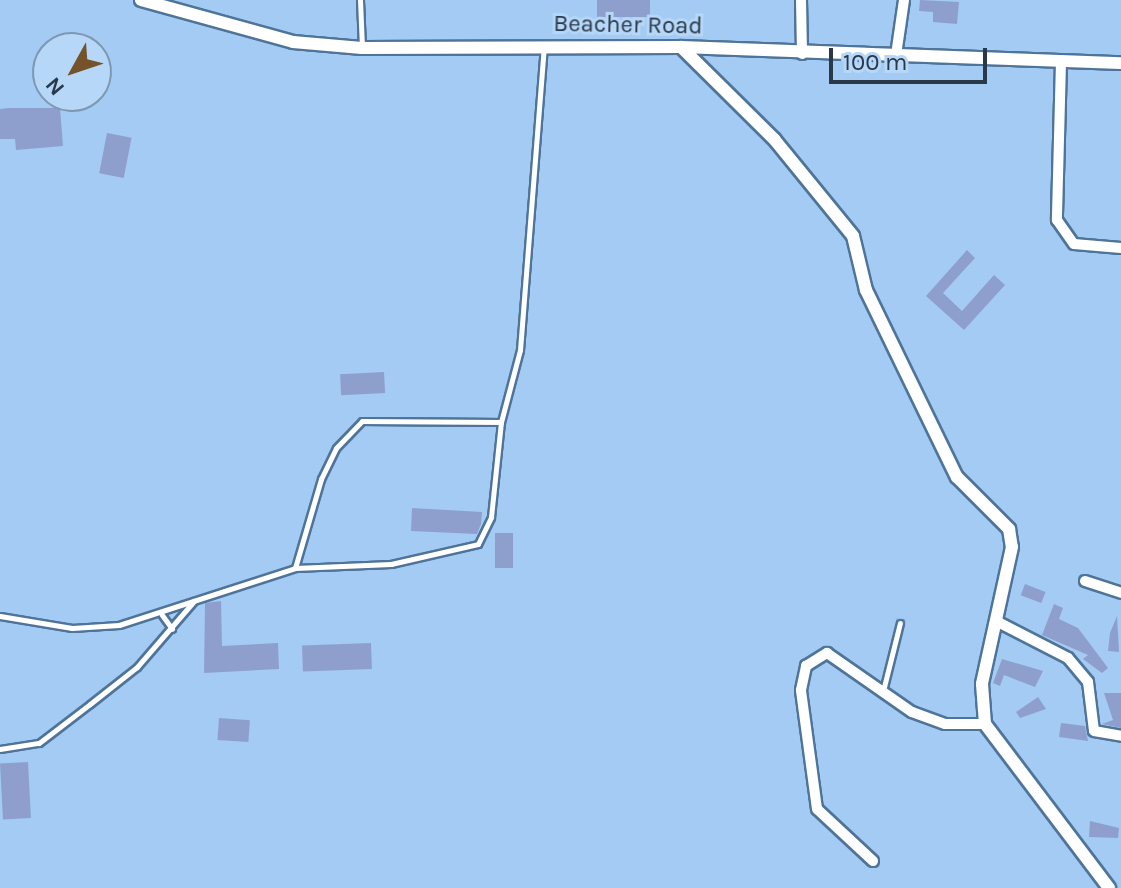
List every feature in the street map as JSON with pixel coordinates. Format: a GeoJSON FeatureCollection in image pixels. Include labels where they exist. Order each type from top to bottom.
{"type":"FeatureCollection","features":[{"type":"Feature","properties":{"kind":"street"},"geometry":{"type":"LineString","coordinates":[[801,0],[802,54]]}},
{"type":"Feature","properties":{"kind":"street"},"geometry":{"type":"LineString","coordinates":[[896,55],[904,0]]}},
{"type":"Feature","properties":{"kind":"street","name":"Beacher Road"},"geometry":{"type":"LineString","coordinates":[[146,1],[293,42],[362,48],[681,47],[802,54],[1121,63]]}},
{"type":"Feature","properties":{"kind":"street"},"geometry":{"type":"LineString","coordinates":[[681,47],[774,139],[853,236],[866,290],[957,477],[1009,529],[1012,547],[982,684],[985,724],[1109,888]]}},
{"type":"Feature","properties":{"kind":"street"},"geometry":{"type":"LineString","coordinates":[[1061,62],[1057,220],[1074,244],[1121,248]]}},
{"type":"Feature","properties":{"kind":"street"},"geometry":{"type":"LineString","coordinates":[[1085,581],[1121,593]]}},
{"type":"Feature","properties":{"kind":"street"},"geometry":{"type":"LineString","coordinates":[[996,621],[1068,658],[1088,682],[1094,731],[1121,736]]}},
{"type":"Feature","properties":{"kind":"street"},"geometry":{"type":"LineString","coordinates":[[873,861],[817,809],[801,677],[827,653],[930,720],[985,724]]}},
{"type":"Feature","properties":{"kind":"lane"},"geometry":{"type":"LineString","coordinates":[[360,0],[362,48]]}},
{"type":"Feature","properties":{"kind":"lane"},"geometry":{"type":"LineString","coordinates":[[0,616],[72,628],[162,615],[195,600],[295,568],[391,564],[478,544],[491,517],[501,422],[520,350],[544,46]]}},
{"type":"Feature","properties":{"kind":"lane"},"geometry":{"type":"LineString","coordinates":[[295,568],[321,479],[336,448],[362,421],[501,422]]}},
{"type":"Feature","properties":{"kind":"lane"},"geometry":{"type":"LineString","coordinates":[[0,749],[39,743],[137,667],[195,600]]}},
{"type":"Feature","properties":{"kind":"lane"},"geometry":{"type":"LineString","coordinates":[[162,615],[172,629]]}},
{"type":"Feature","properties":{"kind":"lane"},"geometry":{"type":"LineString","coordinates":[[883,692],[900,623]]}},
{"type":"Feature","properties":{"kind":"building"},"geometry":{"type":"Polygon","coordinates":[[[597,0],[650,0],[650,17],[597,17],[597,0]]]}},
{"type":"Feature","properties":{"kind":"building"},"geometry":{"type":"Polygon","coordinates":[[[920,0],[959,2],[957,24],[933,22],[933,12],[919,11],[920,0]]]}},
{"type":"Feature","properties":{"kind":"building"},"geometry":{"type":"Polygon","coordinates":[[[32,108],[32,112],[60,112],[63,146],[16,150],[15,139],[0,139],[0,109],[32,108]]]}},
{"type":"Feature","properties":{"kind":"building"},"geometry":{"type":"Polygon","coordinates":[[[107,133],[132,138],[124,178],[99,173],[107,133]]]}},
{"type":"Feature","properties":{"kind":"building"},"geometry":{"type":"Polygon","coordinates":[[[967,250],[975,258],[943,293],[962,311],[994,275],[1005,285],[964,330],[926,296],[967,250]]]}},
{"type":"Feature","properties":{"kind":"building"},"geometry":{"type":"Polygon","coordinates":[[[384,372],[385,393],[341,395],[340,374],[384,372]]]}},
{"type":"Feature","properties":{"kind":"building"},"geometry":{"type":"Polygon","coordinates":[[[412,508],[482,512],[481,524],[477,534],[411,531],[412,508]]]}},
{"type":"Feature","properties":{"kind":"building"},"geometry":{"type":"Polygon","coordinates":[[[495,533],[513,533],[513,568],[495,568],[495,533]]]}},
{"type":"Feature","properties":{"kind":"building"},"geometry":{"type":"Polygon","coordinates":[[[1025,584],[1046,592],[1041,603],[1021,595],[1025,584]]]}},
{"type":"Feature","properties":{"kind":"building"},"geometry":{"type":"Polygon","coordinates":[[[221,601],[222,646],[278,643],[279,669],[204,673],[205,603],[221,601]]]}},
{"type":"Feature","properties":{"kind":"building"},"geometry":{"type":"Polygon","coordinates":[[[1054,604],[1063,608],[1059,619],[1078,628],[1108,668],[1102,673],[1083,659],[1088,655],[1042,635],[1054,604]]]}},
{"type":"Feature","properties":{"kind":"building"},"geometry":{"type":"Polygon","coordinates":[[[1117,616],[1119,652],[1108,651],[1110,633],[1117,616]]]}},
{"type":"Feature","properties":{"kind":"building"},"geometry":{"type":"Polygon","coordinates":[[[371,643],[372,669],[303,671],[302,645],[371,643]]]}},
{"type":"Feature","properties":{"kind":"building"},"geometry":{"type":"Polygon","coordinates":[[[1002,659],[1043,671],[1035,687],[1004,675],[1000,686],[993,683],[1002,659]]]}},
{"type":"Feature","properties":{"kind":"building"},"geometry":{"type":"Polygon","coordinates":[[[1104,693],[1121,693],[1121,728],[1102,724],[1113,720],[1104,693]]]}},
{"type":"Feature","properties":{"kind":"building"},"geometry":{"type":"Polygon","coordinates":[[[1038,697],[1046,709],[1020,718],[1016,712],[1038,697]]]}},
{"type":"Feature","properties":{"kind":"building"},"geometry":{"type":"Polygon","coordinates":[[[219,718],[250,720],[248,742],[217,740],[219,718]]]}},
{"type":"Feature","properties":{"kind":"building"},"geometry":{"type":"Polygon","coordinates":[[[1061,723],[1085,726],[1088,741],[1059,737],[1061,723]]]}},
{"type":"Feature","properties":{"kind":"building"},"geometry":{"type":"Polygon","coordinates":[[[28,762],[31,818],[3,819],[0,763],[28,762]]]}},
{"type":"Feature","properties":{"kind":"building"},"geometry":{"type":"Polygon","coordinates":[[[1090,821],[1119,828],[1118,838],[1089,837],[1090,821]]]}}]}
